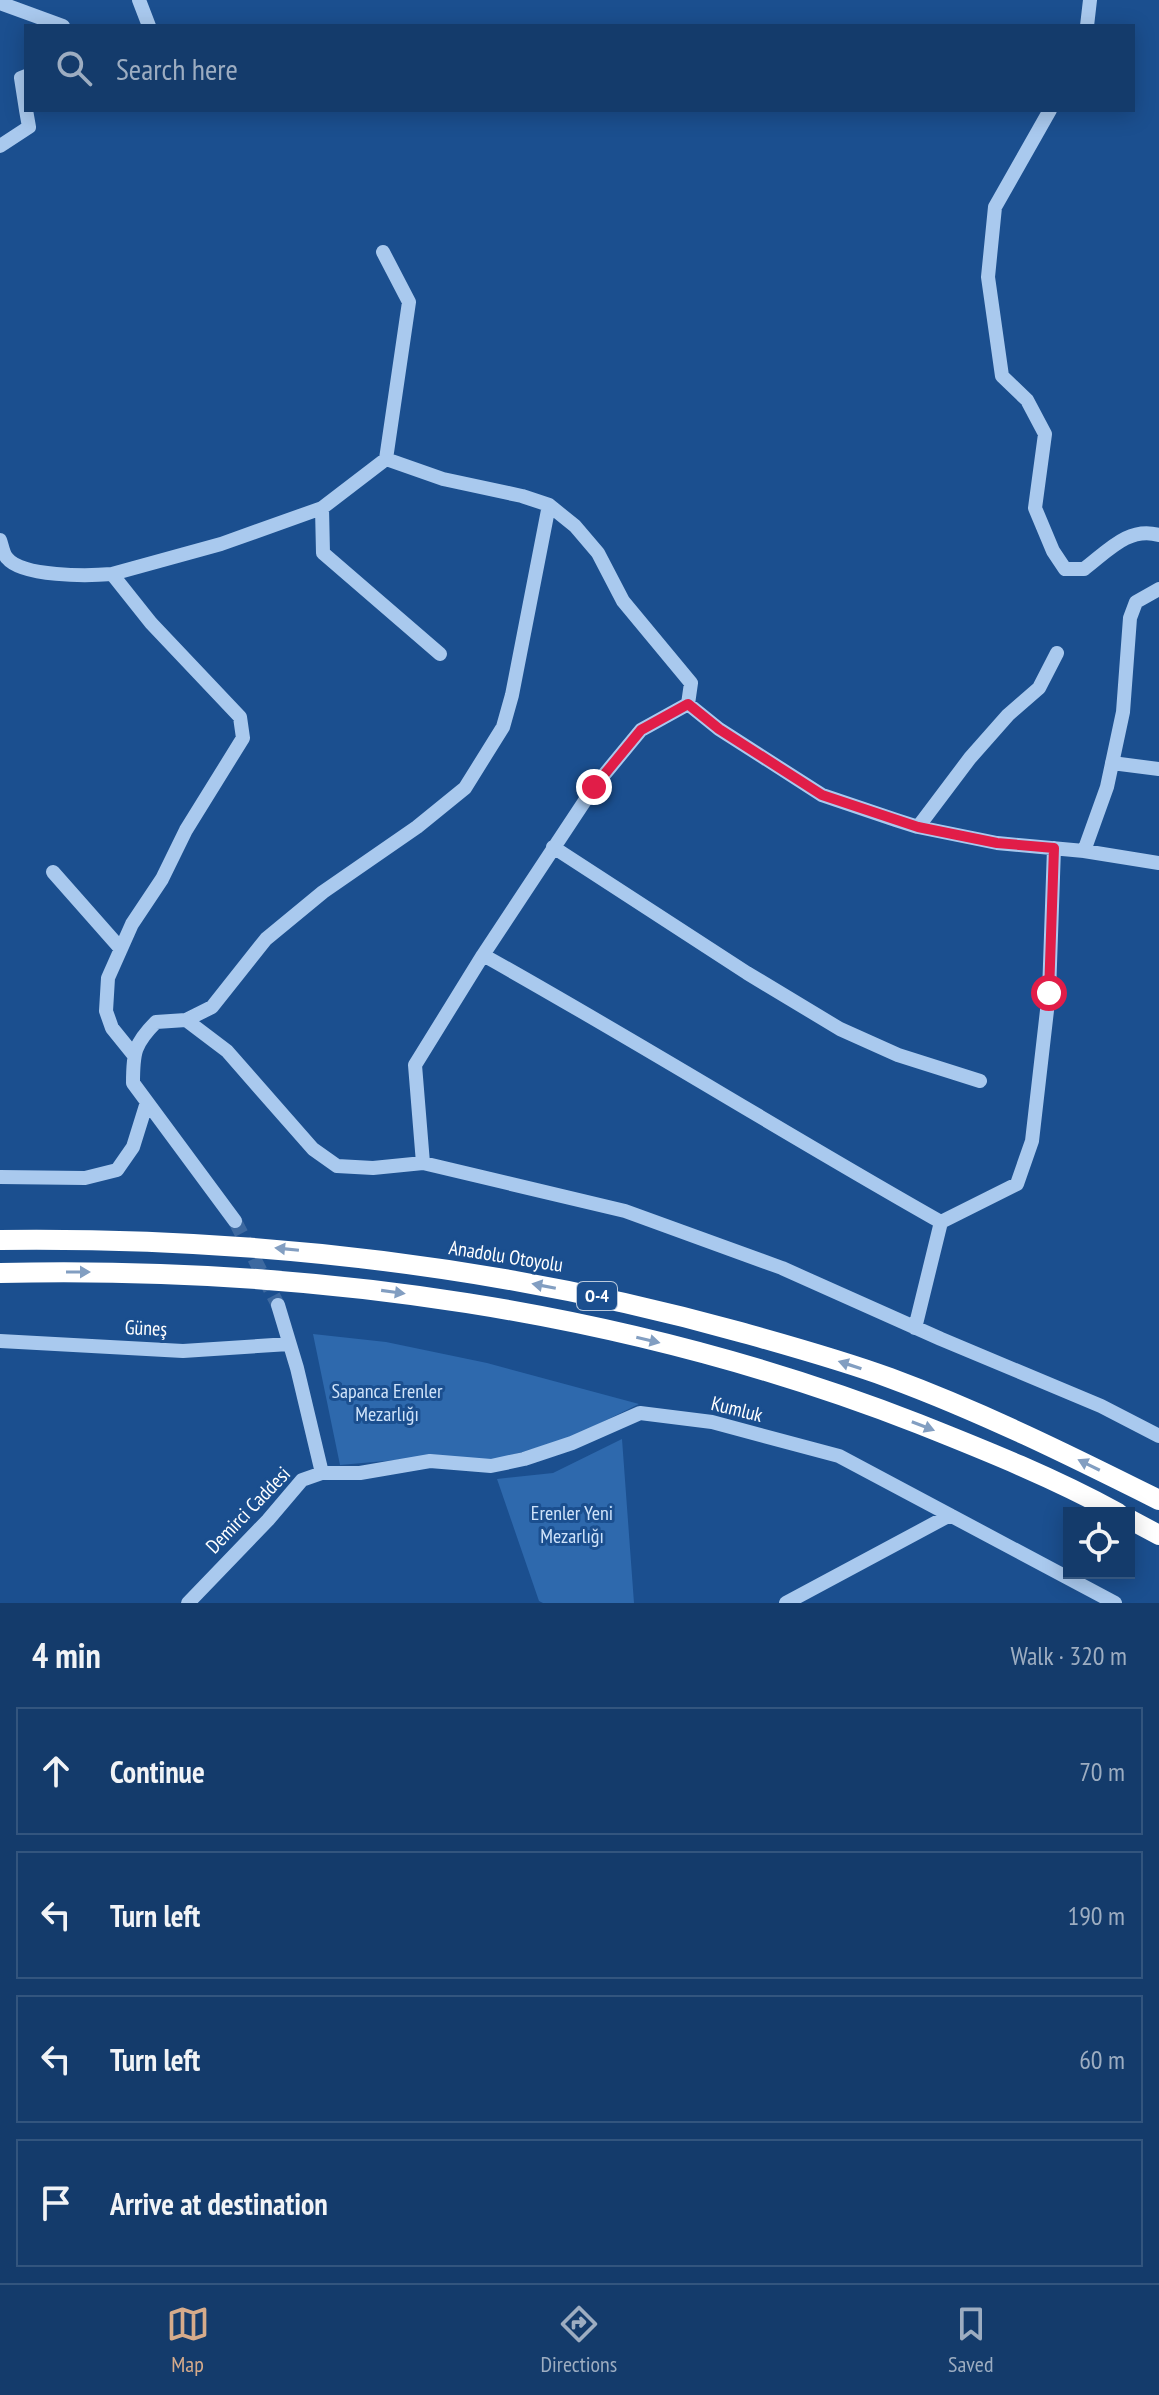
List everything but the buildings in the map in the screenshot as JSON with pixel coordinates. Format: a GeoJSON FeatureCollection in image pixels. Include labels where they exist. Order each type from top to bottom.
{"type":"FeatureCollection","features":[{"type":"Feature","properties":{"kind":"highway","name":"Anadolu Otoyolu"},"geometry":{"type":"LineString","coordinates":[[0,1240],[140,1240],[278,1248],[506,1278],[605,1297],[784,1344],[889,1378],[1009,1426],[1159,1500]]}},
{"type":"Feature","properties":{"kind":"highway","name":"O-4"},"geometry":{"type":"LineString","coordinates":[[0,1273],[133,1272],[287,1279],[499,1307],[730,1361],[813,1385],[997,1455],[1105,1507]]}},
{"type":"Feature","properties":{"kind":"highway"},"geometry":{"type":"LineString","coordinates":[[1135,1522],[1159,1535]]}},
{"type":"Feature","properties":{"kind":"street"},"geometry":{"type":"LineString","coordinates":[[139,0],[148,24]]}},
{"type":"Feature","properties":{"kind":"street"},"geometry":{"type":"LineString","coordinates":[[1087,24],[1090,0]]}},
{"type":"Feature","properties":{"kind":"street"},"geometry":{"type":"LineString","coordinates":[[0,3],[58,24]]}},
{"type":"Feature","properties":{"kind":"street"},"geometry":{"type":"LineString","coordinates":[[24,77],[21,78],[24,97]]}},
{"type":"Feature","properties":{"kind":"street"},"geometry":{"type":"LineString","coordinates":[[0,146],[29,127],[26,112]]}},
{"type":"Feature","properties":{"kind":"street"},"geometry":{"type":"LineString","coordinates":[[1049,112],[995,207],[988,277],[1002,376],[1027,400],[1045,434],[1035,508],[1053,551],[1065,569],[1084,569],[1120,540],[1148,532],[1159,535]]}},
{"type":"Feature","properties":{"kind":"street"},"geometry":{"type":"LineString","coordinates":[[0,540],[6,557],[19,567],[72,577],[112,574],[221,544],[322,508],[386,459],[409,302],[383,252]]}},
{"type":"Feature","properties":{"kind":"street"},"geometry":{"type":"LineString","coordinates":[[386,459],[443,479],[549,505],[575,526],[598,553],[623,601],[691,683],[688,704]]}},
{"type":"Feature","properties":{"kind":"street"},"geometry":{"type":"LineString","coordinates":[[235,1221],[133,1083],[133,1054],[145,1033],[156,1022],[186,1020],[212,1007],[266,939],[323,892],[417,827],[465,788],[503,727],[549,505]]}},
{"type":"Feature","properties":{"kind":"street"},"geometry":{"type":"LineString","coordinates":[[322,508],[323,553],[440,654]]}},
{"type":"Feature","properties":{"kind":"street"},"geometry":{"type":"LineString","coordinates":[[112,574],[151,623],[240,717],[243,738],[186,830],[162,879],[132,924],[108,978],[106,1011],[112,1028],[133,1054]]}},
{"type":"Feature","properties":{"kind":"street"},"geometry":{"type":"LineString","coordinates":[[1084,851],[1107,787],[1123,712],[1130,618],[1136,602],[1159,589]]}},
{"type":"Feature","properties":{"kind":"street"},"geometry":{"type":"LineString","coordinates":[[918,827],[970,758],[1008,715],[1039,688],[1057,653]]}},
{"type":"Feature","properties":{"kind":"street"},"geometry":{"type":"LineString","coordinates":[[688,704],[719,729],[822,795],[918,827],[997,843],[1084,851],[1159,863]]}},
{"type":"Feature","properties":{"kind":"street"},"geometry":{"type":"LineString","coordinates":[[423,1163],[415,1065],[594,787],[641,730],[688,704]]}},
{"type":"Feature","properties":{"kind":"street"},"geometry":{"type":"LineString","coordinates":[[1112,763],[1159,769]]}},
{"type":"Feature","properties":{"kind":"street"},"geometry":{"type":"LineString","coordinates":[[553,847],[747,973],[840,1029],[898,1055],[980,1081]]}},
{"type":"Feature","properties":{"kind":"street"},"geometry":{"type":"LineString","coordinates":[[915,1328],[941,1222],[1017,1184],[1032,1141],[1049,993],[1054,848]]}},
{"type":"Feature","properties":{"kind":"street"},"geometry":{"type":"LineString","coordinates":[[53,872],[121,949]]}},
{"type":"Feature","properties":{"kind":"street"},"geometry":{"type":"LineString","coordinates":[[483,955],[613,1027],[852,1172],[941,1222]]}},
{"type":"Feature","properties":{"kind":"street"},"geometry":{"type":"LineString","coordinates":[[186,1020],[227,1051],[313,1149],[337,1166],[373,1168],[423,1163],[625,1211],[782,1268],[1101,1406],[1159,1436]]}},
{"type":"Feature","properties":{"kind":"street"},"geometry":{"type":"LineString","coordinates":[[0,1177],[85,1178],[117,1170],[133,1147],[147,1102]]}},
{"type":"Feature","properties":{"kind":"street","name":"Demirci Caddesi"},"geometry":{"type":"LineString","coordinates":[[188,1603],[302,1480],[322,1473],[297,1368],[278,1305]]}},
{"type":"Feature","properties":{"kind":"street","name":"Güneş"},"geometry":{"type":"LineString","coordinates":[[0,1341],[183,1351],[289,1344]]}},
{"type":"Feature","properties":{"kind":"street","name":"Kumluk"},"geometry":{"type":"LineString","coordinates":[[322,1473],[360,1473],[430,1461],[491,1466],[572,1443],[640,1413],[712,1422],[839,1456],[1115,1603]]}},
{"type":"Feature","properties":{"kind":"street"},"geometry":{"type":"LineString","coordinates":[[786,1603],[950,1515]]}},
{"type":"Feature","properties":{"kind":"green space","name":"Sapanca Erenler Mezarlığı"},"geometry":{"type":"Polygon","coordinates":[[[313,1334],[386,1342],[487,1363],[639,1404],[568,1439],[490,1461],[419,1458],[340,1465],[313,1334]]]}},
{"type":"Feature","properties":{"kind":"green space","name":"Erenler Yeni Mezarlığı"},"geometry":{"type":"Polygon","coordinates":[[[622,1439],[634,1603],[543,1603],[539,1601],[497,1479],[553,1473],[622,1439]]]}},
{"type":"Feature","properties":{"kind":"tunnel"},"geometry":{"type":"LineString","coordinates":[[235,1221],[278,1305]]}},
{"type":"Feature","properties":{"kind":"route"},"geometry":{"type":"LineString","coordinates":[[594,787],[641,730],[688,704],[719,729],[822,795],[918,827],[997,843],[1054,848],[1049,993]]}}]}
